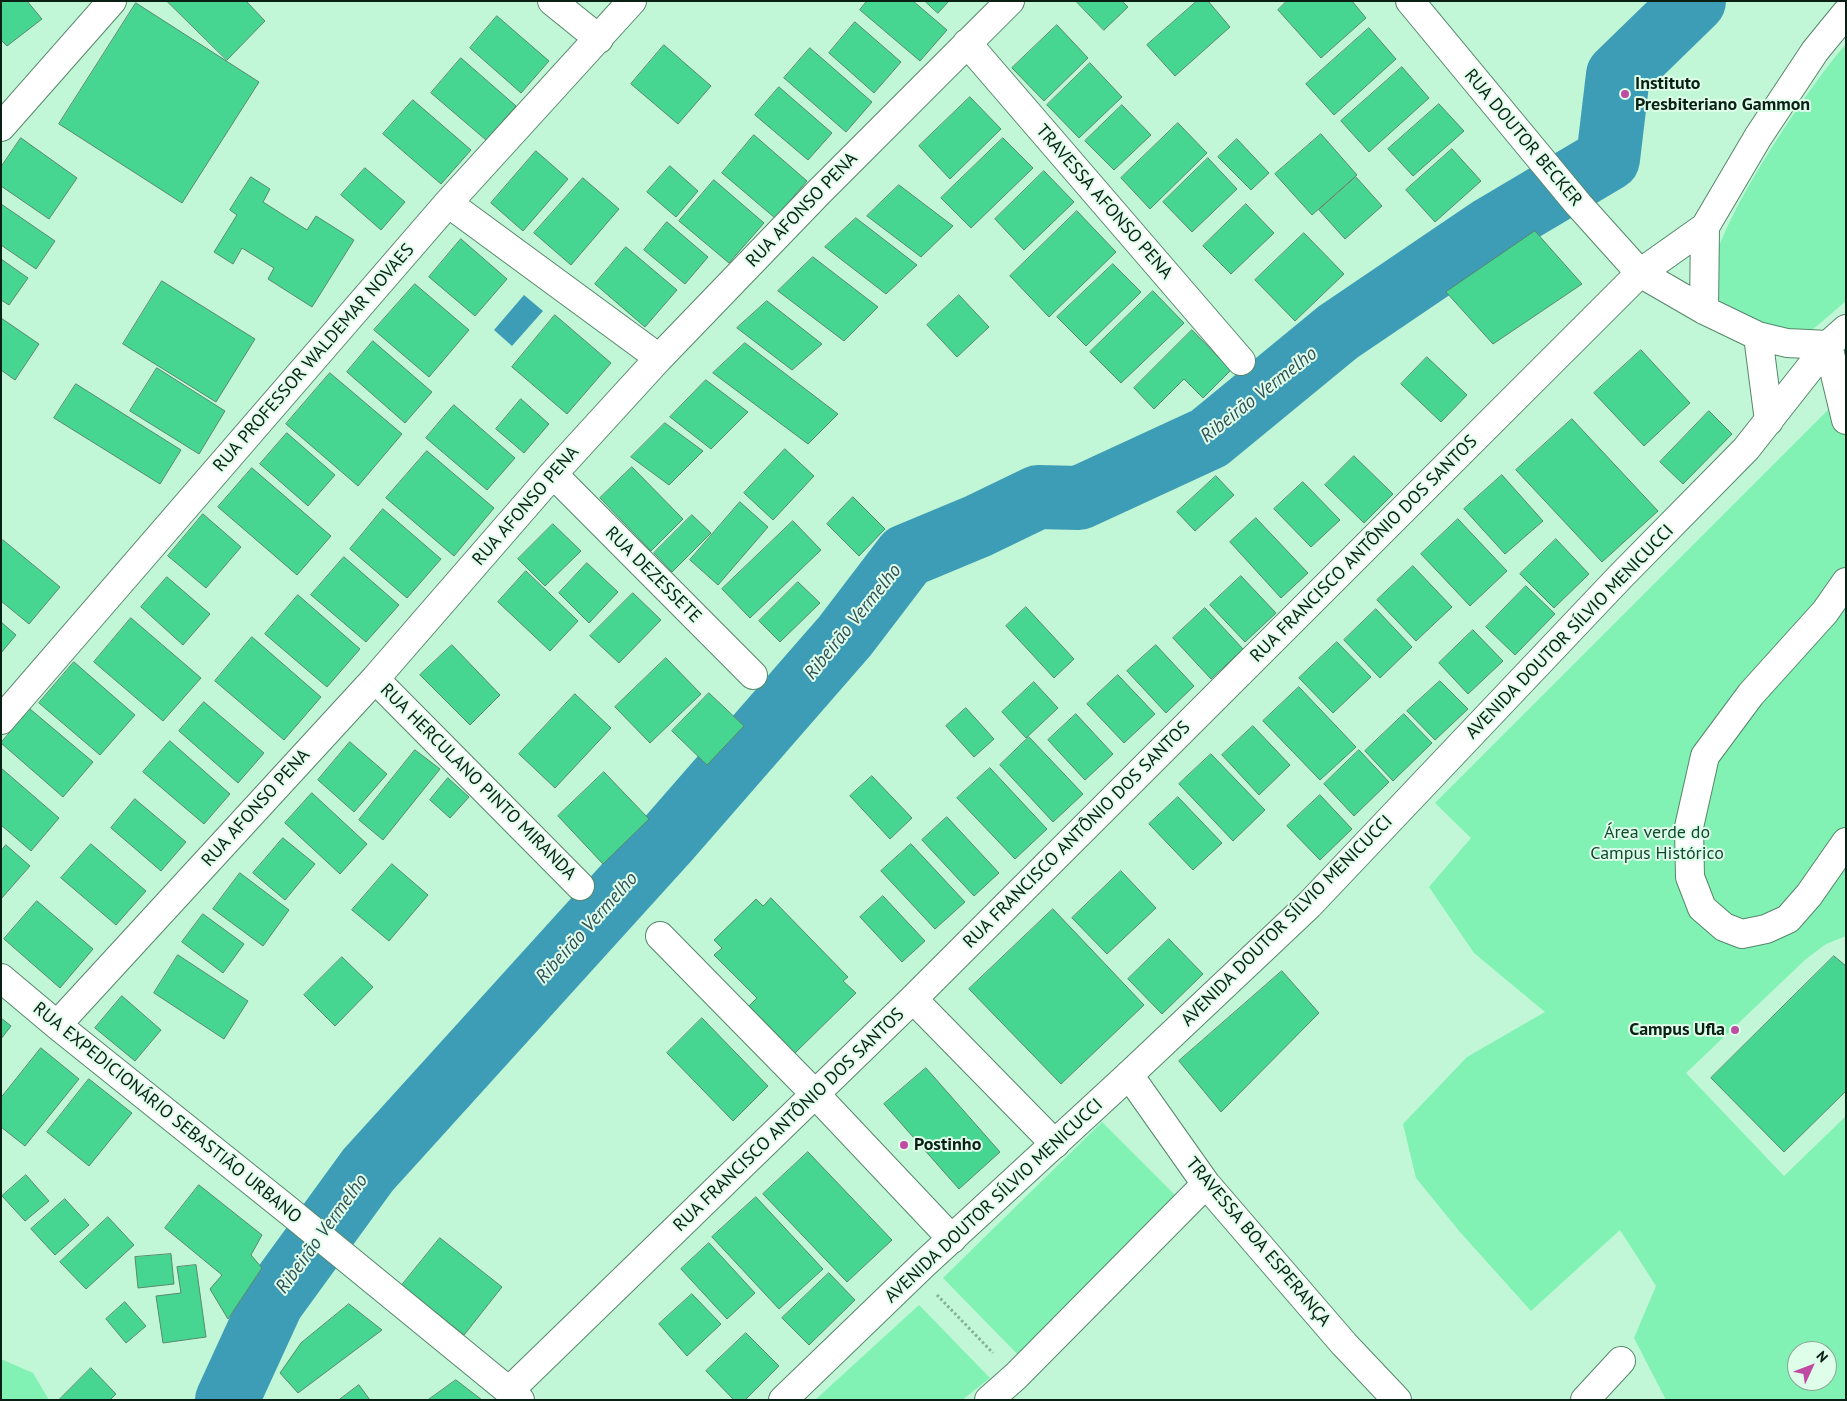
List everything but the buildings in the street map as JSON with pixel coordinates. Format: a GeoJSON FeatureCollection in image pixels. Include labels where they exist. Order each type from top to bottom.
{"type":"FeatureCollection","features":[{"type":"Feature","properties":{"kind":"street"},"geometry":{"type":"LineString","coordinates":[[1,127],[112,1]]}},
{"type":"Feature","properties":{"kind":"street"},"geometry":{"type":"LineString","coordinates":[[552,1],[599,39]]}},
{"type":"Feature","properties":{"kind":"street","name":"RUA PROFESSOR WALDEMAR NOVAES"},"geometry":{"type":"LineString","coordinates":[[1,720],[448,203],[632,1]]}},
{"type":"Feature","properties":{"kind":"street","name":"RUA AFONSO PENA"},"geometry":{"type":"LineString","coordinates":[[57,1026],[375,678],[553,474],[658,358],[1010,1]]}},
{"type":"Feature","properties":{"kind":"street","name":"RUA DOUTOR BECKER"},"geometry":{"type":"LineString","coordinates":[[1410,1],[1578,204],[1640,273],[1704,310],[1758,336],[1787,343],[1837,337]]}},
{"type":"Feature","properties":{"kind":"street"},"geometry":{"type":"LineString","coordinates":[[1704,310],[1705,227],[1758,137],[1815,51],[1846,14]]}},
{"type":"Feature","properties":{"kind":"street","name":"TRAVESSA AFONSO PENA"},"geometry":{"type":"LineString","coordinates":[[967,43],[1242,361]]}},
{"type":"Feature","properties":{"kind":"street"},"geometry":{"type":"LineString","coordinates":[[448,203],[658,358]]}},
{"type":"Feature","properties":{"kind":"street","name":"RUA FRANCISCO ANTÔNIO DOS SANTOS"},"geometry":{"type":"LineString","coordinates":[[514,1396],[1640,273],[1705,227]]}},
{"type":"Feature","properties":{"kind":"street"},"geometry":{"type":"LineString","coordinates":[[1758,336],[1769,421]]}},
{"type":"Feature","properties":{"kind":"street"},"geometry":{"type":"LineString","coordinates":[[1837,337],[1846,420]]}},
{"type":"Feature","properties":{"kind":"street","name":"AVENIDA DOUTOR SÍLVIO MENICUCCI"},"geometry":{"type":"LineString","coordinates":[[783,1400],[924,1264],[1129,1075],[1309,905],[1620,577],[1746,449],[1837,337]]}},
{"type":"Feature","properties":{"kind":"street","name":"RUA DEZESSETE"},"geometry":{"type":"LineString","coordinates":[[553,474],[753,676]]}},
{"type":"Feature","properties":{"kind":"street"},"geometry":{"type":"LineString","coordinates":[[1846,582],[1825,612],[1751,694],[1705,756],[1689,827],[1690,877],[1702,908],[1724,928],[1742,934],[1766,929],[1788,919],[1809,895],[1846,842]]}},
{"type":"Feature","properties":{"kind":"street","name":"RUA HERCULANO PINTO MIRANDA"},"geometry":{"type":"LineString","coordinates":[[375,678],[580,886]]}},
{"type":"Feature","properties":{"kind":"street"},"geometry":{"type":"LineString","coordinates":[[660,936],[816,1094],[952,1238]]}},
{"type":"Feature","properties":{"kind":"street","name":"RUA EXPEDICIONÁRIO SEBASTIÃO URBANO"},"geometry":{"type":"LineString","coordinates":[[1,978],[57,1026],[289,1210],[514,1396]]}},
{"type":"Feature","properties":{"kind":"street"},"geometry":{"type":"LineString","coordinates":[[913,999],[1055,1144]]}},
{"type":"Feature","properties":{"kind":"street","name":"TRAVESSA BOA ESPERANÇA"},"geometry":{"type":"LineString","coordinates":[[1129,1075],[1206,1184],[1344,1344],[1397,1400]]}},
{"type":"Feature","properties":{"kind":"street"},"geometry":{"type":"LineString","coordinates":[[989,1400],[1016,1376],[1206,1184]]}},
{"type":"Feature","properties":{"kind":"street"},"geometry":{"type":"LineString","coordinates":[[1584,1400],[1621,1361]]}},
{"type":"Feature","properties":{"kind":"path"},"geometry":{"type":"LineString","coordinates":[[924,1264],[934,1291],[1016,1376]]}},
{"type":"Feature","properties":{"kind":"green space"},"geometry":{"type":"Polygon","coordinates":[[[1846,44],[1846,301],[1811,331],[1780,340],[1720,315],[1711,286],[1713,264],[1724,234],[1763,162],[1786,125],[1830,63],[1846,44]]]}},
{"type":"Feature","properties":{"kind":"green space","name":"Área verde do Campus Histórico"},"geometry":{"type":"Polygon","coordinates":[[[1846,392],[1846,936],[1826,944],[1806,959],[1686,1073],[1784,1176],[1846,1116],[1846,1400],[1666,1400],[1634,1338],[1656,1286],[1620,1230],[1531,1311],[1460,1232],[1416,1178],[1403,1124],[1467,1057],[1545,1012],[1474,953],[1429,887],[1471,838],[1435,803],[1846,392]]]}},
{"type":"Feature","properties":{"kind":"green space"},"geometry":{"type":"Polygon","coordinates":[[[1102,1122],[1180,1200],[1023,1360],[943,1278],[1102,1122]]]}},
{"type":"Feature","properties":{"kind":"green space"},"geometry":{"type":"Polygon","coordinates":[[[919,1305],[990,1378],[962,1400],[815,1400],[919,1305]]]}},
{"type":"Feature","properties":{"kind":"green space"},"geometry":{"type":"Polygon","coordinates":[[[1,1359],[33,1373],[49,1400],[1,1400],[1,1359]]]}},
{"type":"Feature","properties":{"kind":"water"},"geometry":{"type":"Polygon","coordinates":[[[524,295],[543,311],[512,346],[494,330],[524,295]]]}},
{"type":"Feature","properties":{"kind":"waterway","name":"Ribeirão Vermelho"},"geometry":{"type":"LineString","coordinates":[[227,1400],[272,1302],[368,1170],[668,839],[845,636],[906,556],[978,526],[1038,497],[1079,498],[1209,438],[1338,332],[1490,229],[1608,159],[1618,75],[1694,1]]}},
{"type":"Feature","properties":{"kind":"place","name":"Instituto Presbiteriano Gammon"},"geometry":{"type":"Point","coordinates":[1625,94]}},
{"type":"Feature","properties":{"kind":"place","name":"Campus Ufla"},"geometry":{"type":"Point","coordinates":[1735,1030]}},
{"type":"Feature","properties":{"kind":"place","name":"Postinho"},"geometry":{"type":"Point","coordinates":[904,1145]}}]}
